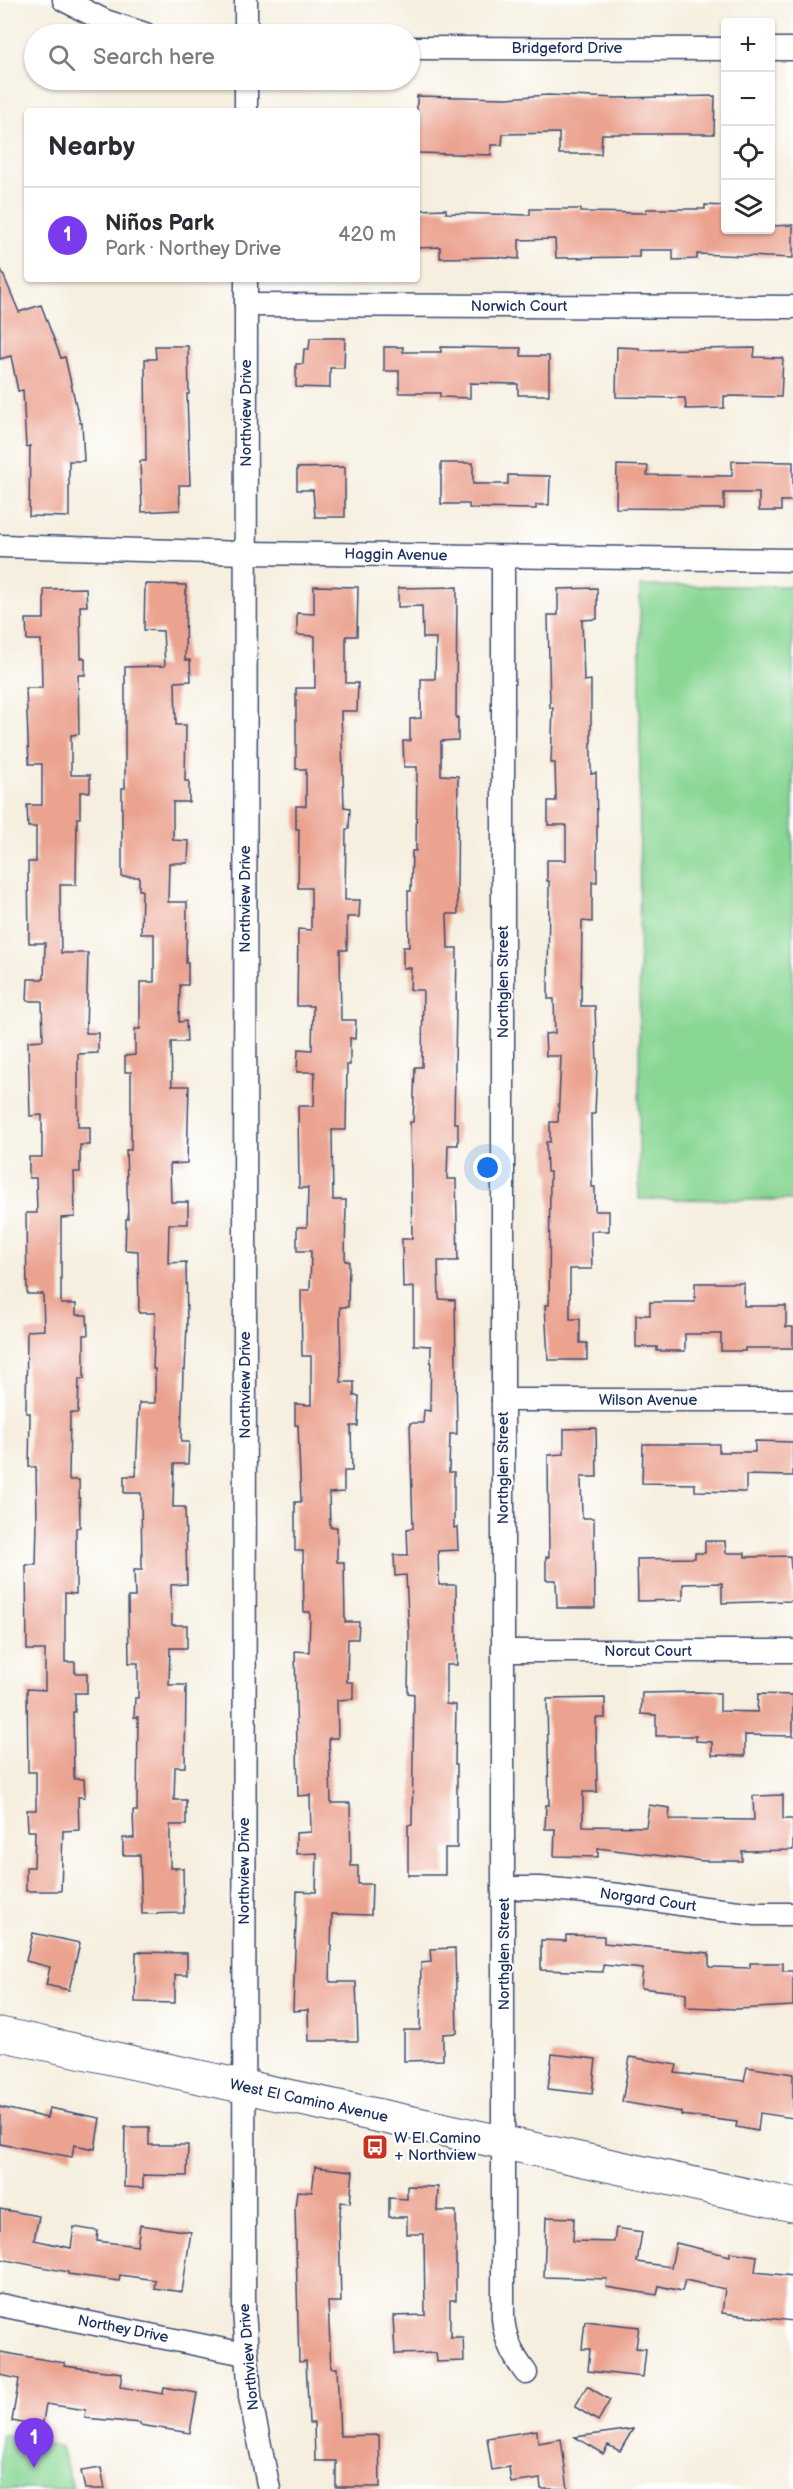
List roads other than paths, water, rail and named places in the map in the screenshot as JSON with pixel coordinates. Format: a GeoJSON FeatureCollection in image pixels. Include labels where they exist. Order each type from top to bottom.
{"type":"FeatureCollection","features":[{"type":"Feature","properties":{"kind":"main road","name":"West El Camino Avenue"},"geometry":{"type":"LineString","coordinates":[[0,2034],[793,2205]]}},
{"type":"Feature","properties":{"kind":"street"},"geometry":{"type":"LineString","coordinates":[[64,0],[114,24]]}},
{"type":"Feature","properties":{"kind":"street"},"geometry":{"type":"LineString","coordinates":[[246,0],[246,24]]}},
{"type":"Feature","properties":{"kind":"street","name":"Bridgeford Drive"},"geometry":{"type":"LineString","coordinates":[[420,48],[721,49]]}},
{"type":"Feature","properties":{"kind":"street"},"geometry":{"type":"LineString","coordinates":[[775,49],[793,49]]}},
{"type":"Feature","properties":{"kind":"street"},"geometry":{"type":"LineString","coordinates":[[246,90],[246,108]]}},
{"type":"Feature","properties":{"kind":"street","name":"Northview Drive"},"geometry":{"type":"LineString","coordinates":[[246,282],[245,2354],[259,2446],[270,2489]]}},
{"type":"Feature","properties":{"kind":"street","name":"Norwich Court"},"geometry":{"type":"LineString","coordinates":[[246,304],[793,307]]}},
{"type":"Feature","properties":{"kind":"street","name":"Haggin Avenue"},"geometry":{"type":"LineString","coordinates":[[0,546],[246,553],[793,560]]}},
{"type":"Feature","properties":{"kind":"street","name":"Northglen Street"},"geometry":{"type":"LineString","coordinates":[[503,557],[505,2333],[516,2360],[526,2373]]}},
{"type":"Feature","properties":{"kind":"street","name":"Wilson Avenue"},"geometry":{"type":"LineString","coordinates":[[503,1400],[793,1400]]}},
{"type":"Feature","properties":{"kind":"street","name":"Norcut Court"},"geometry":{"type":"LineString","coordinates":[[503,1651],[793,1651]]}},
{"type":"Feature","properties":{"kind":"street","name":"Norgard Court"},"geometry":{"type":"LineString","coordinates":[[504,1888],[540,1888],[620,1895],[756,1914],[793,1914]]}},
{"type":"Feature","properties":{"kind":"street","name":"Northey Drive"},"geometry":{"type":"LineString","coordinates":[[0,2305],[245,2354]]}},
{"type":"Feature","properties":{"kind":"place","name":"W El Camino + Northview"},"geometry":{"type":"Point","coordinates":[375,2147]}},
{"type":"Feature","properties":{"kind":"place","name":"Niños Park"},"geometry":{"type":"Point","coordinates":[34,2468]}}]}
